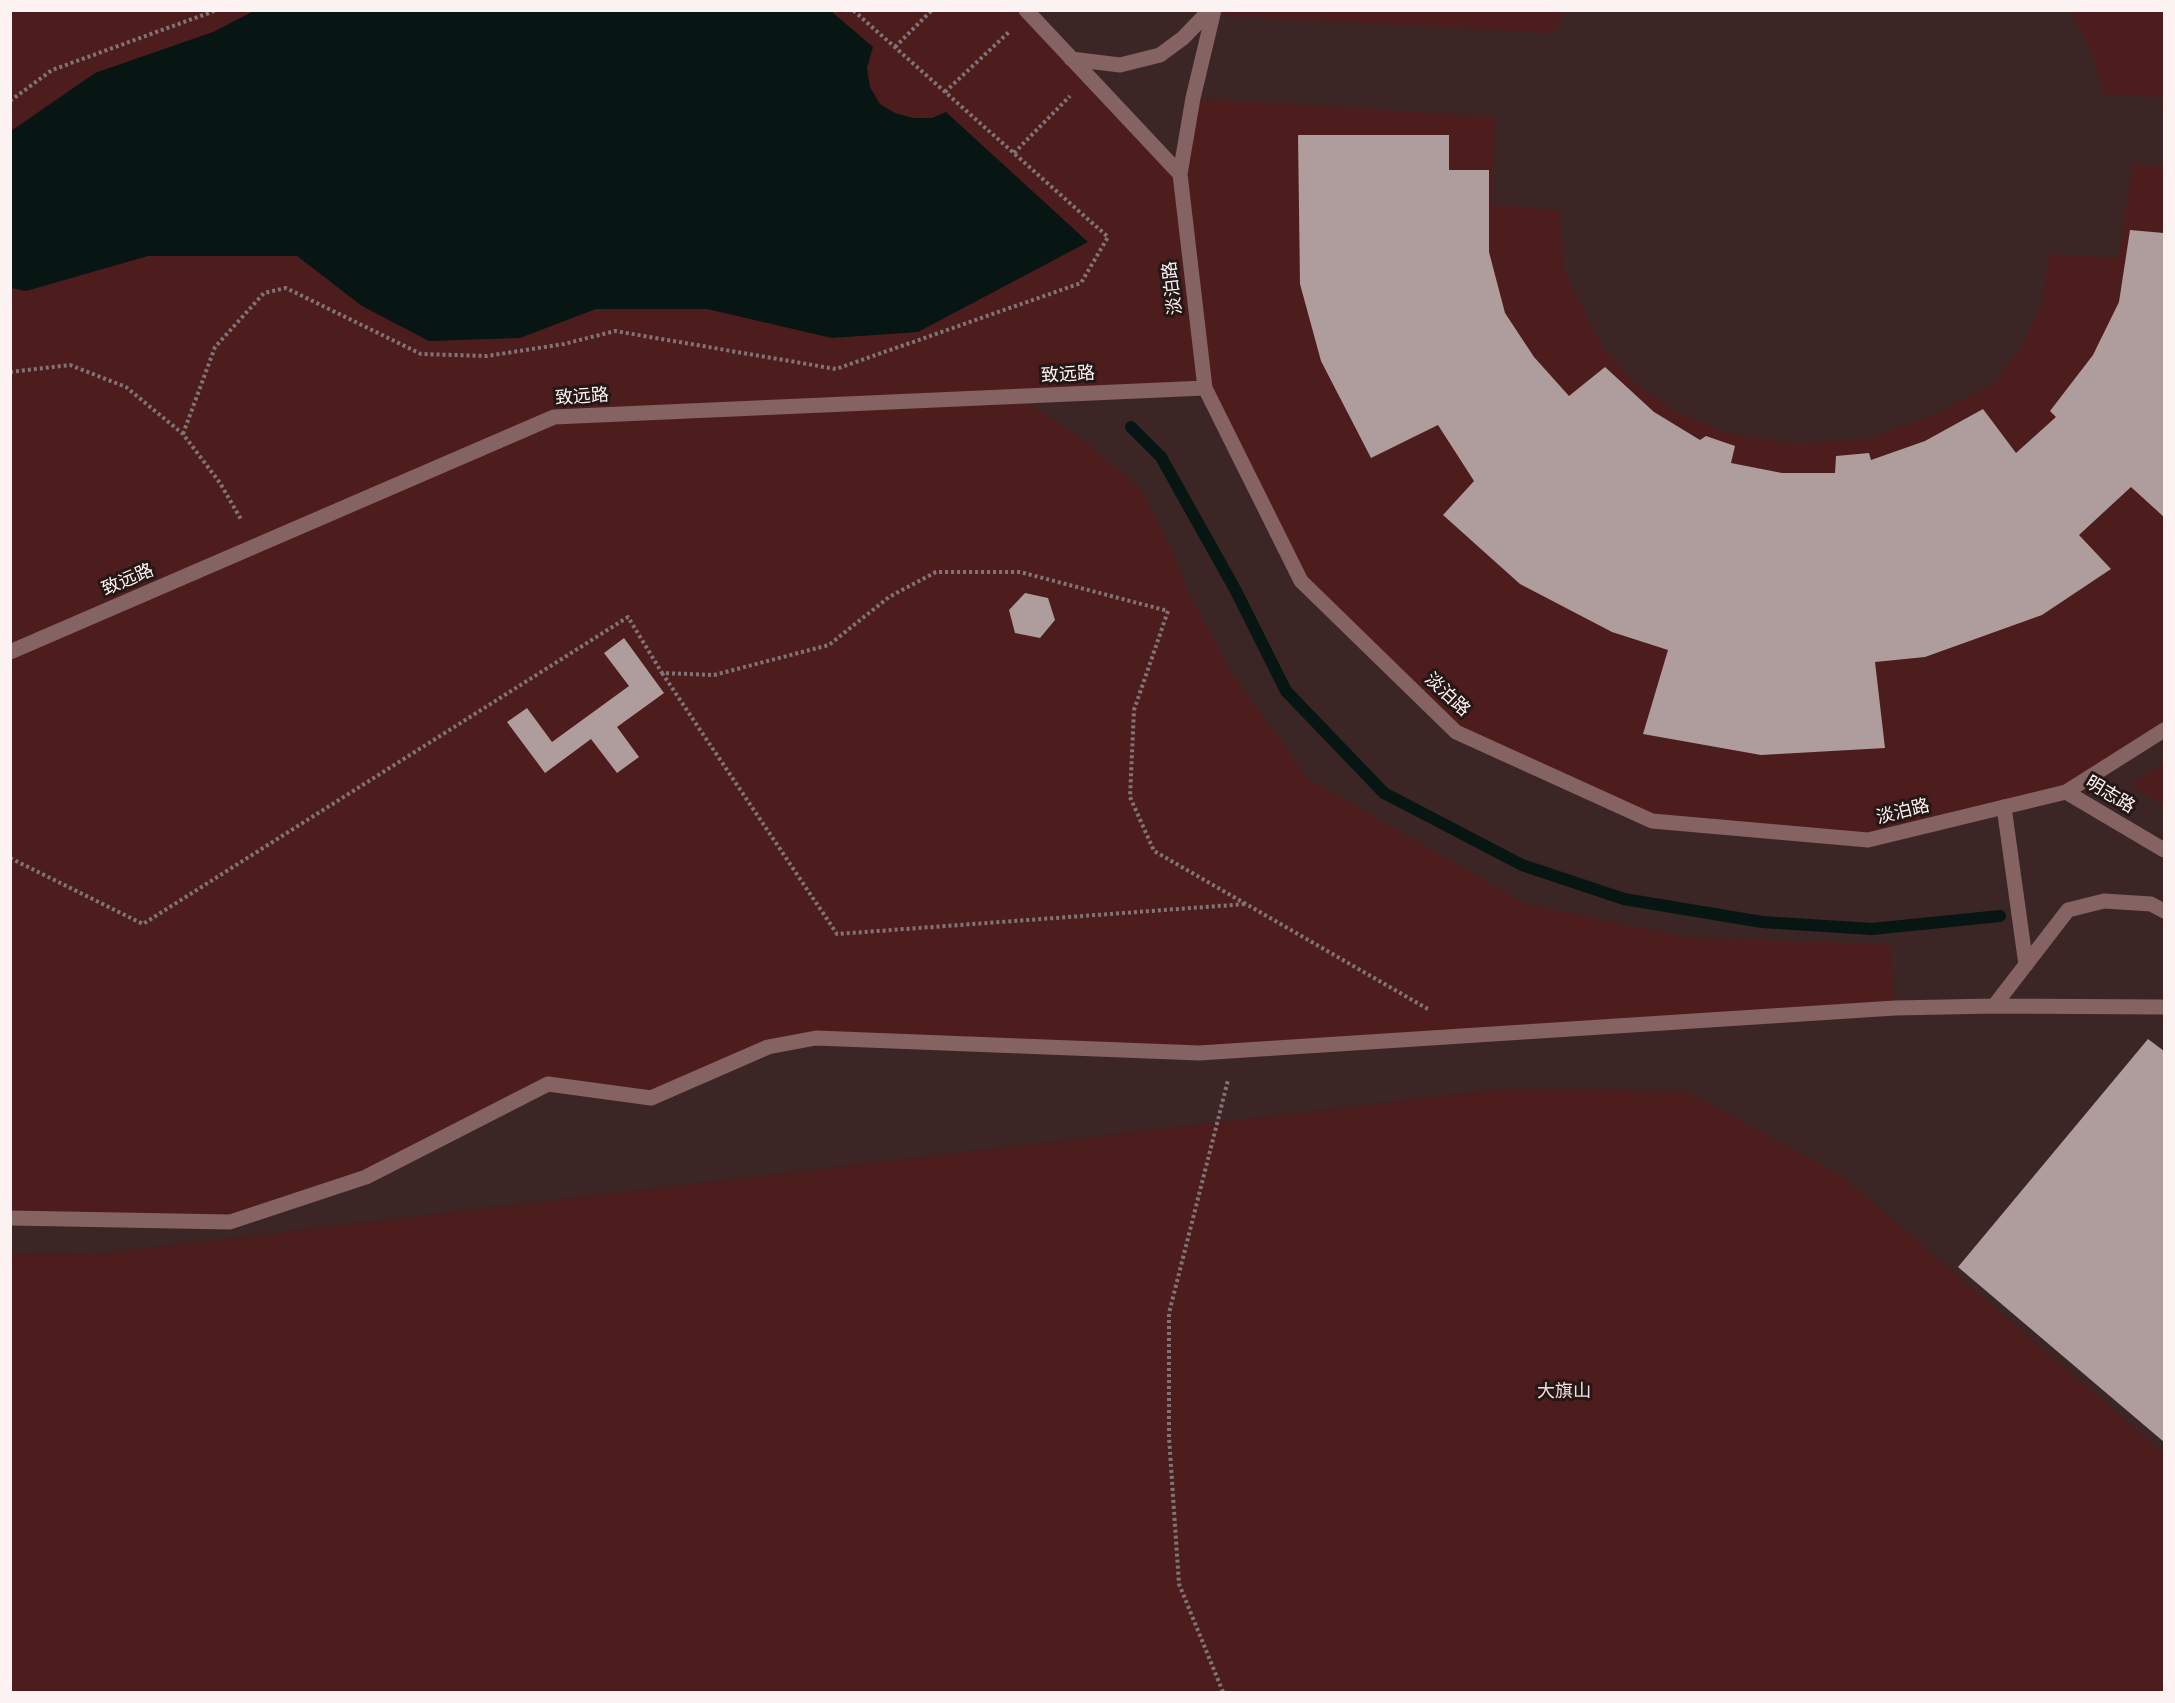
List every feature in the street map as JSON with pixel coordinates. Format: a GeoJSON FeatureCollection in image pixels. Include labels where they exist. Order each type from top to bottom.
{"type":"FeatureCollection","features":[{"type":"Feature","properties":{"kind":"street"},"geometry":{"type":"LineString","coordinates":[[1071,59],[1120,65],[1160,56],[1212,10]]}},
{"type":"Feature","properties":{"kind":"street","name":"淡泊路"},"geometry":{"type":"LineString","coordinates":[[1212,10],[1180,174],[1205,388],[1301,581],[1456,732],[1652,821],[1868,840],[2066,792],[2164,729]]}},
{"type":"Feature","properties":{"kind":"street"},"geometry":{"type":"LineString","coordinates":[[1027,12],[1180,174]]}},
{"type":"Feature","properties":{"kind":"street","name":"致远路"},"geometry":{"type":"LineString","coordinates":[[10,652],[554,417],[1205,388]]}},
{"type":"Feature","properties":{"kind":"street","name":"明志路"},"geometry":{"type":"LineString","coordinates":[[2066,792],[2164,850]]}},
{"type":"Feature","properties":{"kind":"street"},"geometry":{"type":"LineString","coordinates":[[2004,807],[2026,965]]}},
{"type":"Feature","properties":{"kind":"street"},"geometry":{"type":"LineString","coordinates":[[1994,1006],[2068,910],[2104,901],[2151,904],[2164,911]]}},
{"type":"Feature","properties":{"kind":"street"},"geometry":{"type":"LineString","coordinates":[[10,1218],[230,1222],[366,1177],[548,1084],[651,1098],[768,1047],[816,1038],[1199,1053],[1894,1008],[2164,1007]]}},
{"type":"Feature","properties":{"kind":"path"},"geometry":{"type":"LineString","coordinates":[[10,101],[52,70],[217,10]]}},
{"type":"Feature","properties":{"kind":"path"},"geometry":{"type":"LineString","coordinates":[[183,434],[215,346],[264,293],[286,288],[421,354],[487,356],[564,344],[615,331],[836,369],[1080,283],[1108,237],[853,10]]}},
{"type":"Feature","properties":{"kind":"path"},"geometry":{"type":"LineString","coordinates":[[895,47],[932,10]]}},
{"type":"Feature","properties":{"kind":"path"},"geometry":{"type":"LineString","coordinates":[[945,92],[1027,12]]}},
{"type":"Feature","properties":{"kind":"path"},"geometry":{"type":"LineString","coordinates":[[1014,153],[1088,77]]}},
{"type":"Feature","properties":{"kind":"path"},"geometry":{"type":"LineString","coordinates":[[10,372],[70,365],[126,387],[183,434],[220,483],[256,546]]}},
{"type":"Feature","properties":{"kind":"path"},"geometry":{"type":"LineString","coordinates":[[662,673],[714,675],[829,645],[889,597],[936,572],[1020,572],[1168,611],[1134,710],[1130,797],[1154,851],[1432,1011]]}},
{"type":"Feature","properties":{"kind":"path"},"geometry":{"type":"LineString","coordinates":[[10,858],[143,924],[628,617],[662,673],[837,934],[1246,904]]}},
{"type":"Feature","properties":{"kind":"path"},"geometry":{"type":"LineString","coordinates":[[1223,1692],[1179,1584],[1169,1437],[1169,1313],[1236,1050]]}},
{"type":"Feature","properties":{"kind":"shaded area"},"geometry":{"type":"Polygon","coordinates":[[[11,11],[2164,11],[2164,1453],[1842,1176],[1504,1089],[96,1254],[11,1253],[11,11]]]}},
{"type":"Feature","properties":{"kind":"shaded area"},"geometry":{"type":"Polygon","coordinates":[[[254,11],[831,11],[873,47],[867,68],[870,87],[880,104],[895,113],[913,118],[932,118],[946,112],[1088,242],[918,332],[832,338],[707,309],[596,309],[520,338],[429,341],[362,306],[297,256],[148,256],[26,291],[11,288],[11,131],[95,73],[213,32],[254,11]]]}},
{"type":"Feature","properties":{"kind":"green space"},"geometry":{"type":"Polygon","coordinates":[[[1214,10],[1566,11],[1553,33],[1212,15],[1214,10]]]}},
{"type":"Feature","properties":{"kind":"green space"},"geometry":{"type":"Polygon","coordinates":[[[11,11],[1026,11],[1179,174],[1193,98],[1495,117],[1492,204],[1559,211],[1564,271],[1601,345],[1633,381],[1672,410],[1724,432],[1794,444],[1868,439],[1937,413],[1993,384],[2022,346],[2042,303],[2049,254],[2118,258],[2133,164],[2164,166],[2164,730],[2066,792],[1868,840],[1652,821],[1456,732],[1301,581],[1205,388],[1007,398],[1034,407],[1084,440],[1140,488],[1169,544],[1190,595],[1228,667],[1307,778],[1526,904],[1693,938],[1890,944],[1895,1008],[1199,1053],[816,1038],[768,1047],[651,1098],[548,1084],[366,1177],[230,1222],[11,1218],[11,11]]]}},
{"type":"Feature","properties":{"kind":"green space"},"geometry":{"type":"Polygon","coordinates":[[[2070,11],[2164,11],[2164,97],[2103,94],[2092,51],[2070,11]]]}},
{"type":"Feature","properties":{"kind":"green space"},"geometry":{"type":"Polygon","coordinates":[[[2164,763],[2164,806],[2130,785],[2164,763]]]}},
{"type":"Feature","properties":{"kind":"green space","name":"大旗山"},"geometry":{"type":"Polygon","coordinates":[[[1504,1089],[1687,1091],[1842,1176],[2164,1453],[2164,1692],[11,1692],[11,1253],[96,1254],[1504,1089]]]}},
{"type":"Feature","properties":{"kind":"building"},"geometry":{"type":"Polygon","coordinates":[[[1298,135],[1449,135],[1449,170],[1489,170],[1489,252],[1505,313],[1534,357],[1569,396],[1605,367],[1654,412],[1700,440],[1706,436],[1735,446],[1731,463],[1782,473],[1835,473],[1836,456],[1869,453],[1871,460],[1925,441],[1983,409],[2016,453],[2056,417],[2050,411],[2093,355],[2119,302],[2130,230],[2164,233],[2164,517],[2131,487],[2079,535],[2111,569],[2042,615],[1925,657],[1875,662],[1885,748],[1761,755],[1643,734],[1668,650],[1612,632],[1520,584],[1443,515],[1474,481],[1438,425],[1371,458],[1321,361],[1300,284],[1298,135]]]}},
{"type":"Feature","properties":{"kind":"building"},"geometry":{"type":"Polygon","coordinates":[[[1025,593],[1048,598],[1055,620],[1040,638],[1015,633],[1009,610],[1025,593]]]}},
{"type":"Feature","properties":{"kind":"building"},"geometry":{"type":"Polygon","coordinates":[[[624,638],[664,693],[617,727],[639,757],[617,773],[591,739],[545,773],[507,722],[527,708],[552,742],[629,686],[604,653],[624,638]]]}},
{"type":"Feature","properties":{"kind":"building"},"geometry":{"type":"Polygon","coordinates":[[[2148,1039],[2164,1051],[2164,1442],[1958,1267],[2148,1039]]]}},
{"type":"Feature","properties":{"kind":"waterway"},"geometry":{"type":"LineString","coordinates":[[1131,427],[1161,457],[1236,591],[1286,691],[1384,793],[1522,865],[1624,899],[1762,922],[1872,929],[2000,916]]}}]}
